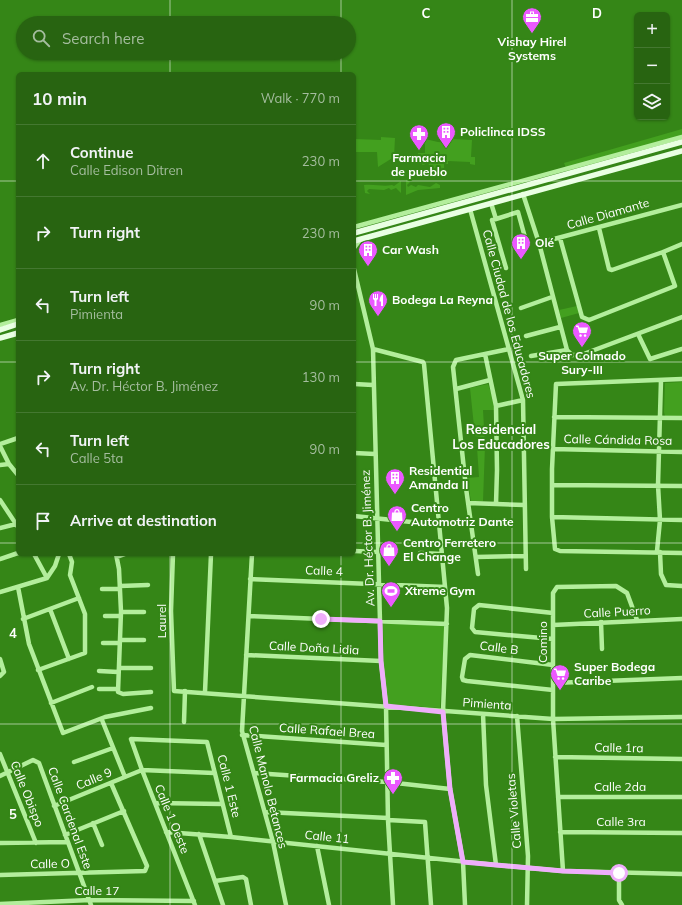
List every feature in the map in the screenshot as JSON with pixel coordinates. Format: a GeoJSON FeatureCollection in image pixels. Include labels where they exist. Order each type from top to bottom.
{"type":"FeatureCollection","features":[{"type":"Feature","properties":{"kind":"main road"},"geometry":{"type":"LineString","coordinates":[[356,232],[682,142]]}},
{"type":"Feature","properties":{"kind":"main road"},"geometry":{"type":"LineString","coordinates":[[357,240],[682,151]]}},
{"type":"Feature","properties":{"kind":"main road"},"geometry":{"type":"LineString","coordinates":[[0,330],[16,325]]}},
{"type":"Feature","properties":{"kind":"main road"},"geometry":{"type":"LineString","coordinates":[[0,338],[16,334]]}},
{"type":"Feature","properties":{"kind":"street"},"geometry":{"type":"LineString","coordinates":[[356,226],[682,137]]}},
{"type":"Feature","properties":{"kind":"street"},"geometry":{"type":"LineString","coordinates":[[523,194],[539,243],[560,327],[567,350],[572,355],[577,356],[682,317]]}},
{"type":"Feature","properties":{"kind":"street"},"geometry":{"type":"LineString","coordinates":[[491,203],[496,219]]}},
{"type":"Feature","properties":{"kind":"street","name":"Calle Diamante"},"geometry":{"type":"LineString","coordinates":[[539,243],[682,204]]}},
{"type":"Feature","properties":{"kind":"street","name":"Calle Ciudad de los Educadores"},"geometry":{"type":"LineString","coordinates":[[470,209],[523,400],[526,569]]}},
{"type":"Feature","properties":{"kind":"street"},"geometry":{"type":"LineString","coordinates":[[506,268],[492,220],[518,212],[526,241]]}},
{"type":"Feature","properties":{"kind":"street"},"geometry":{"type":"LineString","coordinates":[[598,228],[609,269],[612,270],[682,244]]}},
{"type":"Feature","properties":{"kind":"street"},"geometry":{"type":"LineString","coordinates":[[560,238],[582,317],[589,320],[675,286],[663,252]]}},
{"type":"Feature","properties":{"kind":"street","name":"Av. Dr. Héctor B. Jiménez"},"geometry":{"type":"LineString","coordinates":[[356,277],[373,349],[381,661],[386,706],[388,819],[393,905]]}},
{"type":"Feature","properties":{"kind":"street"},"geometry":{"type":"LineString","coordinates":[[521,308],[552,297]]}},
{"type":"Feature","properties":{"kind":"street"},"geometry":{"type":"LineString","coordinates":[[0,325],[16,321]]}},
{"type":"Feature","properties":{"kind":"street"},"geometry":{"type":"LineString","coordinates":[[526,336],[560,327]]}},
{"type":"Feature","properties":{"kind":"street"},"geometry":{"type":"LineString","coordinates":[[638,334],[650,359],[682,349]]}},
{"type":"Feature","properties":{"kind":"street"},"geometry":{"type":"LineString","coordinates":[[373,349],[424,362],[445,587],[447,624],[443,712],[450,789],[463,862],[465,905]]}},
{"type":"Feature","properties":{"kind":"street"},"geometry":{"type":"LineString","coordinates":[[478,574],[468,503],[453,367],[456,360],[509,349]]}},
{"type":"Feature","properties":{"kind":"street"},"geometry":{"type":"LineString","coordinates":[[531,356],[567,350]]}},
{"type":"Feature","properties":{"kind":"street"},"geometry":{"type":"LineString","coordinates":[[485,354],[496,406],[496,504]]}},
{"type":"Feature","properties":{"kind":"street"},"geometry":{"type":"LineString","coordinates":[[682,379],[558,383],[555,385],[552,517],[555,549],[568,552],[682,552]]}},
{"type":"Feature","properties":{"kind":"street"},"geometry":{"type":"LineString","coordinates":[[456,389],[490,380]]}},
{"type":"Feature","properties":{"kind":"street"},"geometry":{"type":"LineString","coordinates":[[661,380],[658,485],[660,567],[666,585],[682,586]]}},
{"type":"Feature","properties":{"kind":"street"},"geometry":{"type":"LineString","coordinates":[[356,384],[373,384]]}},
{"type":"Feature","properties":{"kind":"street"},"geometry":{"type":"LineString","coordinates":[[496,406],[523,400]]}},
{"type":"Feature","properties":{"kind":"street"},"geometry":{"type":"LineString","coordinates":[[554,417],[682,418]]}},
{"type":"Feature","properties":{"kind":"street"},"geometry":{"type":"LineString","coordinates":[[16,439],[0,445],[9,464],[16,473]]}},
{"type":"Feature","properties":{"kind":"street","name":"Calle Cándida Rosa"},"geometry":{"type":"LineString","coordinates":[[553,449],[682,452]]}},
{"type":"Feature","properties":{"kind":"street"},"geometry":{"type":"LineString","coordinates":[[356,453],[375,454]]}},
{"type":"Feature","properties":{"kind":"street"},"geometry":{"type":"LineString","coordinates":[[0,465],[9,464]]}},
{"type":"Feature","properties":{"kind":"street"},"geometry":{"type":"LineString","coordinates":[[553,485],[682,486]]}},
{"type":"Feature","properties":{"kind":"street"},"geometry":{"type":"LineString","coordinates":[[0,500],[16,524]]}},
{"type":"Feature","properties":{"kind":"street"},"geometry":{"type":"LineString","coordinates":[[468,503],[524,506]]}},
{"type":"Feature","properties":{"kind":"street"},"geometry":{"type":"LineString","coordinates":[[356,516],[440,525]]}},
{"type":"Feature","properties":{"kind":"street"},"geometry":{"type":"LineString","coordinates":[[552,517],[682,520]]}},
{"type":"Feature","properties":{"kind":"street"},"geometry":{"type":"LineString","coordinates":[[0,528],[16,526]]}},
{"type":"Feature","properties":{"kind":"street"},"geometry":{"type":"LineString","coordinates":[[356,551],[378,552]]}},
{"type":"Feature","properties":{"kind":"street"},"geometry":{"type":"LineString","coordinates":[[420,553],[442,554]]}},
{"type":"Feature","properties":{"kind":"street"},"geometry":{"type":"LineString","coordinates":[[0,559],[16,554]]}},
{"type":"Feature","properties":{"kind":"street"},"geometry":{"type":"LineString","coordinates":[[35,556],[47,578]]}},
{"type":"Feature","properties":{"kind":"street"},"geometry":{"type":"LineString","coordinates":[[0,592],[47,578],[55,566],[58,556]]}},
{"type":"Feature","properties":{"kind":"street"},"geometry":{"type":"LineString","coordinates":[[38,670],[84,653],[85,614],[70,576],[72,562],[70,556]]}},
{"type":"Feature","properties":{"kind":"street"},"geometry":{"type":"LineString","coordinates":[[116,556],[120,587],[121,614],[118,692],[123,694],[151,692]]}},
{"type":"Feature","properties":{"kind":"street","name":"Laurel"},"geometry":{"type":"LineString","coordinates":[[173,556],[171,611],[173,689]]}},
{"type":"Feature","properties":{"kind":"street"},"geometry":{"type":"LineString","coordinates":[[205,692],[211,556]]}},
{"type":"Feature","properties":{"kind":"street","name":"Calle Manolo Betances"},"geometry":{"type":"LineString","coordinates":[[252,556],[242,735],[273,842],[286,905]]}},
{"type":"Feature","properties":{"kind":"street"},"geometry":{"type":"LineString","coordinates":[[476,557],[525,556]]}},
{"type":"Feature","properties":{"kind":"street","name":"Calle 4"},"geometry":{"type":"LineString","coordinates":[[250,579],[379,583],[445,587]]}},
{"type":"Feature","properties":{"kind":"street"},"geometry":{"type":"LineString","coordinates":[[102,589],[148,585]]}},
{"type":"Feature","properties":{"kind":"street","name":"Comino"},"geometry":{"type":"LineString","coordinates":[[563,871],[553,719],[553,592],[557,588],[616,586],[627,593],[637,620]]}},
{"type":"Feature","properties":{"kind":"street"},"geometry":{"type":"LineString","coordinates":[[18,587],[22,619],[28,644],[63,733],[113,715],[151,708]]}},
{"type":"Feature","properties":{"kind":"street"},"geometry":{"type":"LineString","coordinates":[[22,619],[79,598]]}},
{"type":"Feature","properties":{"kind":"street"},"geometry":{"type":"LineString","coordinates":[[553,613],[479,605],[474,609],[472,628],[475,632],[553,639]]}},
{"type":"Feature","properties":{"kind":"street"},"geometry":{"type":"LineString","coordinates":[[50,609],[69,659]]}},
{"type":"Feature","properties":{"kind":"street"},"geometry":{"type":"LineString","coordinates":[[105,616],[144,612]]}},
{"type":"Feature","properties":{"kind":"street"},"geometry":{"type":"LineString","coordinates":[[249,616],[447,624]]}},
{"type":"Feature","properties":{"kind":"street","name":"Calle Puerro"},"geometry":{"type":"LineString","coordinates":[[553,625],[682,619]]}},
{"type":"Feature","properties":{"kind":"street"},"geometry":{"type":"LineString","coordinates":[[601,622],[602,649]]}},
{"type":"Feature","properties":{"kind":"street"},"geometry":{"type":"LineString","coordinates":[[104,643],[144,640]]}},
{"type":"Feature","properties":{"kind":"street","name":"Calle Doña Lidia"},"geometry":{"type":"LineString","coordinates":[[246,655],[381,661]]}},
{"type":"Feature","properties":{"kind":"street","name":"Calle B"},"geometry":{"type":"LineString","coordinates":[[553,665],[470,655],[467,656],[463,680],[553,690]]}},
{"type":"Feature","properties":{"kind":"street"},"geometry":{"type":"LineString","coordinates":[[0,659],[4,672],[0,676]]}},
{"type":"Feature","properties":{"kind":"street"},"geometry":{"type":"LineString","coordinates":[[99,672],[151,668]]}},
{"type":"Feature","properties":{"kind":"street"},"geometry":{"type":"LineString","coordinates":[[553,683],[682,678]]}},
{"type":"Feature","properties":{"kind":"street"},"geometry":{"type":"LineString","coordinates":[[51,703],[92,687]]}},
{"type":"Feature","properties":{"kind":"street"},"geometry":{"type":"LineString","coordinates":[[99,689],[118,689]]}},
{"type":"Feature","properties":{"kind":"street","name":"Pimienta"},"geometry":{"type":"LineString","coordinates":[[173,689],[174,691],[205,692],[386,706],[443,712],[553,719],[682,717]]}},
{"type":"Feature","properties":{"kind":"street"},"geometry":{"type":"LineString","coordinates":[[184,722],[185,691]]}},
{"type":"Feature","properties":{"kind":"street"},"geometry":{"type":"LineString","coordinates":[[483,714],[486,785],[496,865]]}},
{"type":"Feature","properties":{"kind":"street","name":"Calle Violetas"},"geometry":{"type":"LineString","coordinates":[[518,716],[528,856],[527,905]]}},
{"type":"Feature","properties":{"kind":"street"},"geometry":{"type":"LineString","coordinates":[[102,720],[125,777]]}},
{"type":"Feature","properties":{"kind":"street","name":"Calle Rafael Brea"},"geometry":{"type":"LineString","coordinates":[[242,735],[386,744]]}},
{"type":"Feature","properties":{"kind":"street","name":"Calle 1 Este"},"geometry":{"type":"LineString","coordinates":[[131,741],[133,738],[206,741],[208,743],[231,837]]}},
{"type":"Feature","properties":{"kind":"street","name":"Calle 1 Oeste"},"geometry":{"type":"LineString","coordinates":[[131,741],[195,903]]}},
{"type":"Feature","properties":{"kind":"street"},"geometry":{"type":"LineString","coordinates":[[74,762],[113,748]]}},
{"type":"Feature","properties":{"kind":"street","name":"Calle Obispo"},"geometry":{"type":"LineString","coordinates":[[0,754],[36,843]]}},
{"type":"Feature","properties":{"kind":"street","name":"Calle 1ra"},"geometry":{"type":"LineString","coordinates":[[556,757],[682,759]]}},
{"type":"Feature","properties":{"kind":"street","name":"Calle Cardenal Este"},"geometry":{"type":"LineString","coordinates":[[8,773],[33,760],[37,761],[90,903]]}},
{"type":"Feature","properties":{"kind":"street"},"geometry":{"type":"LineString","coordinates":[[142,770],[214,772]]}},
{"type":"Feature","properties":{"kind":"street","name":"Calle 9"},"geometry":{"type":"LineString","coordinates":[[54,806],[142,770]]}},
{"type":"Feature","properties":{"kind":"street"},"geometry":{"type":"LineString","coordinates":[[0,776],[8,773]]}},
{"type":"Feature","properties":{"kind":"street"},"geometry":{"type":"LineString","coordinates":[[254,773],[388,782],[450,789]]}},
{"type":"Feature","properties":{"kind":"street"},"geometry":{"type":"LineString","coordinates":[[65,835],[124,811],[111,783]]}},
{"type":"Feature","properties":{"kind":"street","name":"Calle 2da"},"geometry":{"type":"LineString","coordinates":[[558,797],[682,797]]}},
{"type":"Feature","properties":{"kind":"street"},"geometry":{"type":"LineString","coordinates":[[155,803],[222,804]]}},
{"type":"Feature","properties":{"kind":"street","name":"Calle O"},"geometry":{"type":"LineString","coordinates":[[0,875],[145,871],[146,868],[124,811]]}},
{"type":"Feature","properties":{"kind":"street"},"geometry":{"type":"LineString","coordinates":[[265,812],[426,822],[432,905]]}},
{"type":"Feature","properties":{"kind":"street"},"geometry":{"type":"LineString","coordinates":[[93,823],[102,844]]}},
{"type":"Feature","properties":{"kind":"street","name":"Calle 11"},"geometry":{"type":"LineString","coordinates":[[166,832],[231,837],[463,862],[563,871],[682,874]]}},
{"type":"Feature","properties":{"kind":"street","name":"Calle 3ra"},"geometry":{"type":"LineString","coordinates":[[560,832],[682,833]]}},
{"type":"Feature","properties":{"kind":"street"},"geometry":{"type":"LineString","coordinates":[[199,834],[223,905]]}},
{"type":"Feature","properties":{"kind":"street"},"geometry":{"type":"LineString","coordinates":[[0,843],[67,842]]}},
{"type":"Feature","properties":{"kind":"street"},"geometry":{"type":"LineString","coordinates":[[317,846],[329,905]]}},
{"type":"Feature","properties":{"kind":"street"},"geometry":{"type":"LineString","coordinates":[[619,873],[619,900],[622,905]]}},
{"type":"Feature","properties":{"kind":"street"},"geometry":{"type":"LineString","coordinates":[[215,881],[243,877],[247,881],[251,905]]}},
{"type":"Feature","properties":{"kind":"street","name":"Calle 17"},"geometry":{"type":"LineString","coordinates":[[0,904],[195,903]]}},
{"type":"Feature","properties":{"kind":"green space"},"geometry":{"type":"Polygon","coordinates":[[[682,129],[682,141],[568,173],[564,163],[682,129]]]}},
{"type":"Feature","properties":{"kind":"green space"},"geometry":{"type":"Polygon","coordinates":[[[381,137],[395,138],[394,157],[378,167],[377,152],[356,152],[356,139],[381,140],[381,137]]]}},
{"type":"Feature","properties":{"kind":"green space"},"geometry":{"type":"Polygon","coordinates":[[[425,139],[451,143],[452,139],[472,140],[471,157],[475,157],[475,165],[470,164],[470,162],[448,161],[448,164],[444,164],[444,172],[432,171],[428,163],[423,165],[417,161],[418,153],[425,153],[425,139]]]}},
{"type":"Feature","properties":{"kind":"green space"},"geometry":{"type":"Polygon","coordinates":[[[406,180],[410,182],[407,185],[408,187],[411,185],[416,187],[418,185],[430,187],[436,183],[440,185],[440,188],[418,190],[406,195],[406,180]]]}},
{"type":"Feature","properties":{"kind":"green space"},"geometry":{"type":"Polygon","coordinates":[[[401,181],[401,193],[396,188],[391,190],[389,188],[384,190],[369,189],[367,191],[370,194],[365,193],[364,185],[394,186],[401,181]]]}},
{"type":"Feature","properties":{"kind":"green space"},"geometry":{"type":"Polygon","coordinates":[[[577,306],[579,313],[561,318],[559,310],[577,306]]]}},
{"type":"Feature","properties":{"kind":"green space"},"geometry":{"type":"Polygon","coordinates":[[[682,382],[682,416],[665,416],[665,383],[682,382]]]}},
{"type":"Feature","properties":{"kind":"green space"},"geometry":{"type":"Polygon","coordinates":[[[488,384],[494,401],[494,410],[483,410],[485,446],[483,501],[471,501],[467,478],[479,477],[477,447],[481,447],[481,437],[475,436],[470,388],[488,384]]]}},
{"type":"Feature","properties":{"kind":"green space"},"geometry":{"type":"Polygon","coordinates":[[[383,624],[445,624],[440,708],[385,704],[383,624]]]}},
{"type":"Feature","properties":{"kind":"place","name":"Vishay Hirel Systems"},"geometry":{"type":"Point","coordinates":[532,34]}},
{"type":"Feature","properties":{"kind":"place","name":"Policlinca IDSS"},"geometry":{"type":"Point","coordinates":[446,149]}},
{"type":"Feature","properties":{"kind":"place","name":"Farmacia de pueblo"},"geometry":{"type":"Point","coordinates":[419,151]}},
{"type":"Feature","properties":{"kind":"place","name":"Olé"},"geometry":{"type":"Point","coordinates":[521,260]}},
{"type":"Feature","properties":{"kind":"place","name":"Car Wash"},"geometry":{"type":"Point","coordinates":[368,267]}},
{"type":"Feature","properties":{"kind":"place","name":"Bodega La Reyna"},"geometry":{"type":"Point","coordinates":[378,317]}},
{"type":"Feature","properties":{"kind":"place","name":"Super Colmado Sury-III"},"geometry":{"type":"Point","coordinates":[582,348]}},
{"type":"Feature","properties":{"kind":"place","name":"Residential Amanda II"},"geometry":{"type":"Point","coordinates":[395,495]}},
{"type":"Feature","properties":{"kind":"place","name":"Centro Automotriz Dante"},"geometry":{"type":"Point","coordinates":[397,532]}},
{"type":"Feature","properties":{"kind":"place","name":"Centro Ferretero El Change"},"geometry":{"type":"Point","coordinates":[389,567]}},
{"type":"Feature","properties":{"kind":"place","name":"Xtreme Gym"},"geometry":{"type":"Point","coordinates":[391,608]}},
{"type":"Feature","properties":{"kind":"place","name":"Super Bodega Caribe"},"geometry":{"type":"Point","coordinates":[560,691]}},
{"type":"Feature","properties":{"kind":"place","name":"Farmacia Greliz"},"geometry":{"type":"Point","coordinates":[393,795]}},
{"type":"Feature","properties":{"kind":"district","name":"Residencial Los Educadores"},"geometry":{"type":"Point","coordinates":[501,436]}},
{"type":"Feature","properties":{"kind":"route"},"geometry":{"type":"LineString","coordinates":[[321,619],[380,621],[381,661],[386,706],[443,712],[450,789],[463,862],[563,871],[619,873]]}}]}
